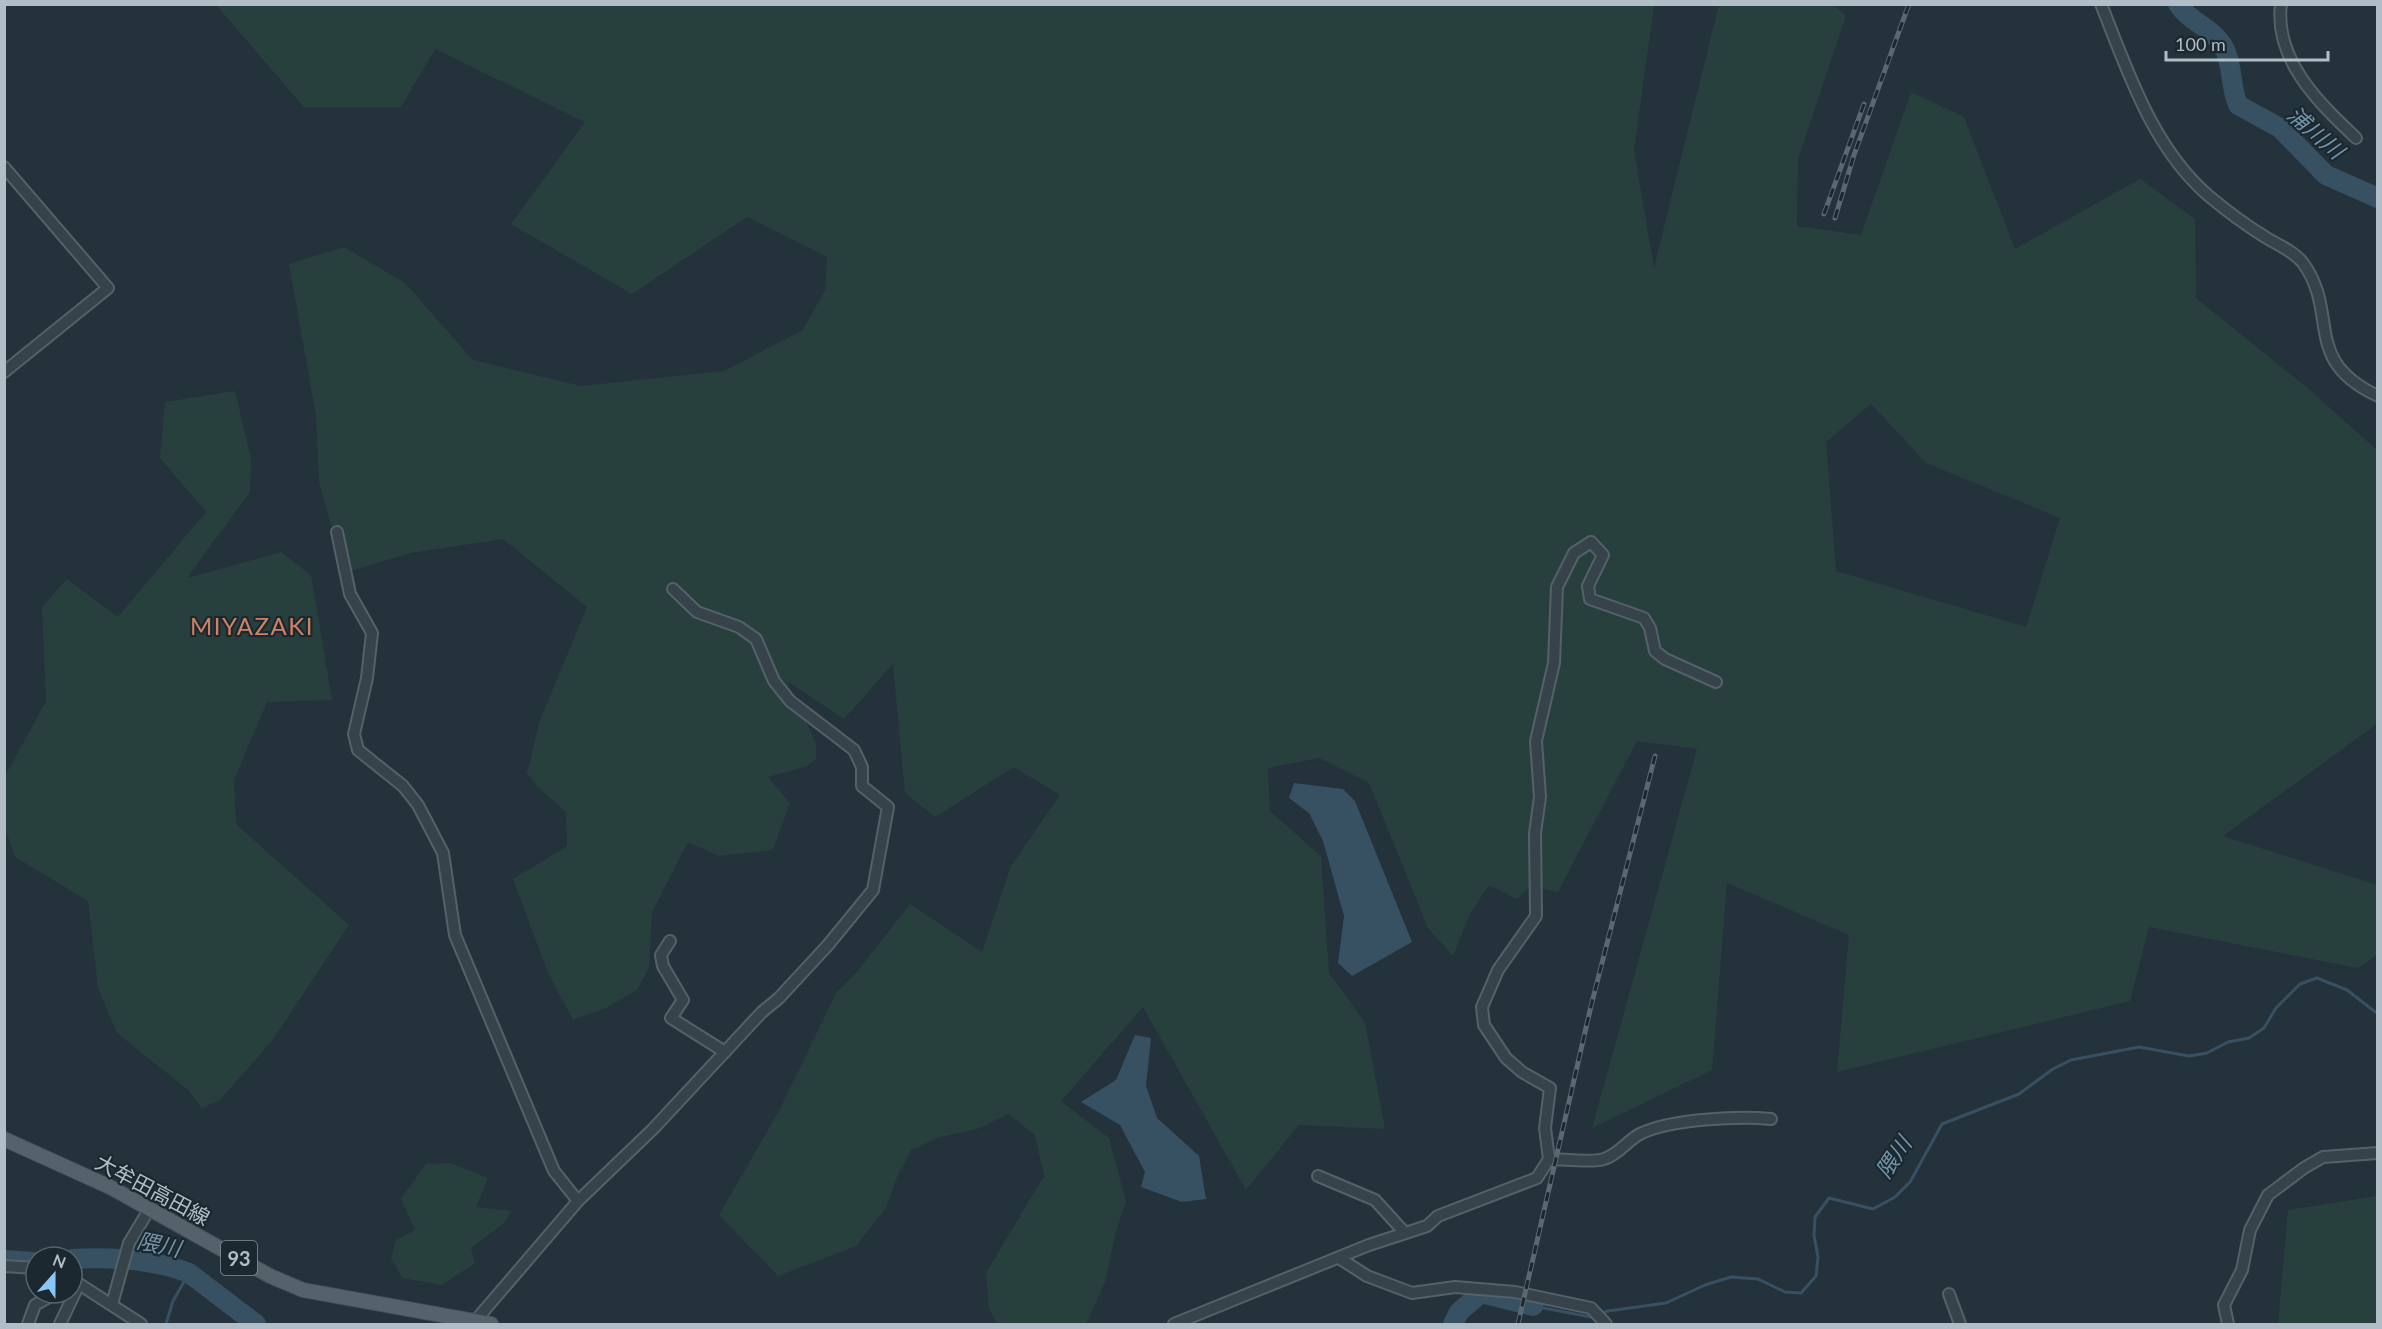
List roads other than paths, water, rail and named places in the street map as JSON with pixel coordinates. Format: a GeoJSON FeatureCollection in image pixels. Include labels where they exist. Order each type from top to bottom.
{"type":"FeatureCollection","features":[{"type":"Feature","properties":{"kind":"main road","name":"大牟田高田線"},"geometry":{"type":"LineString","coordinates":[[4,1140],[110,1187],[270,1276],[303,1290],[490,1324]]}},
{"type":"Feature","properties":{"kind":"street"},"geometry":{"type":"LineString","coordinates":[[2101,4],[2136,87],[2174,160],[2209,196],[2303,264],[2313,283],[2326,342],[2334,361],[2350,381],[2378,396]]}},
{"type":"Feature","properties":{"kind":"street"},"geometry":{"type":"LineString","coordinates":[[2281,4],[2283,43],[2292,63],[2308,88],[2356,138]]}},
{"type":"Feature","properties":{"kind":"street"},"geometry":{"type":"LineString","coordinates":[[4,167],[108,288],[4,372]]}},
{"type":"Feature","properties":{"kind":"street"},"geometry":{"type":"LineString","coordinates":[[337,532],[350,594],[372,633],[367,678],[354,734],[358,750],[404,786],[418,805],[443,853],[455,935],[554,1171],[578,1201]]}},
{"type":"Feature","properties":{"kind":"street"},"geometry":{"type":"LineString","coordinates":[[1174,1324],[1339,1258],[1427,1226],[1438,1216],[1537,1178],[1549,1160],[1545,1128],[1550,1088],[1522,1072],[1506,1058],[1484,1025],[1482,1007],[1498,970],[1536,916],[1535,833],[1540,797],[1536,741],[1554,663],[1557,587],[1574,553],[1591,542],[1603,555],[1588,586],[1590,599],[1644,618],[1650,628],[1655,651],[1665,659],[1716,682]]}},
{"type":"Feature","properties":{"kind":"street"},"geometry":{"type":"LineString","coordinates":[[476,1320],[578,1201],[653,1129],[828,945],[873,890],[888,807],[862,786],[862,767],[854,750],[790,701],[774,681],[756,639],[739,627],[698,612],[673,590]]}},
{"type":"Feature","properties":{"kind":"street"},"geometry":{"type":"LineString","coordinates":[[670,941],[661,954],[663,966],[682,1000],[671,1018],[725,1052]]}},
{"type":"Feature","properties":{"kind":"street"},"geometry":{"type":"LineString","coordinates":[[1549,1160],[1602,1161],[1618,1153],[1641,1133],[1678,1124],[1744,1117],[1771,1119]]}},
{"type":"Feature","properties":{"kind":"street"},"geometry":{"type":"LineString","coordinates":[[2228,1324],[2224,1305],[2242,1270],[2250,1230],[2268,1195],[2304,1168],[2324,1157],[2378,1153]]}},
{"type":"Feature","properties":{"kind":"street"},"geometry":{"type":"LineString","coordinates":[[1318,1176],[1375,1200],[1405,1233]]}},
{"type":"Feature","properties":{"kind":"street"},"geometry":{"type":"LineString","coordinates":[[112,1304],[124,1259],[150,1208]]}},
{"type":"Feature","properties":{"kind":"street"},"geometry":{"type":"LineString","coordinates":[[1339,1258],[1367,1276],[1412,1293],[1455,1287],[1482,1288],[1591,1308],[1605,1323]]}},
{"type":"Feature","properties":{"kind":"street"},"geometry":{"type":"LineString","coordinates":[[4,1266],[24,1267]]}},
{"type":"Feature","properties":{"kind":"street"},"geometry":{"type":"LineString","coordinates":[[84,1287],[141,1324]]}},
{"type":"Feature","properties":{"kind":"street"},"geometry":{"type":"LineString","coordinates":[[1949,1294],[1960,1324]]}},
{"type":"Feature","properties":{"kind":"street"},"geometry":{"type":"LineString","coordinates":[[28,1324],[34,1305]]}},
{"type":"Feature","properties":{"kind":"street"},"geometry":{"type":"LineString","coordinates":[[64,1323],[69,1305]]}},
{"type":"Feature","properties":{"kind":"water"},"geometry":{"type":"Polygon","coordinates":[[[1294,783],[1343,789],[1355,801],[1412,942],[1352,976],[1338,963],[1344,916],[1323,841],[1309,813],[1289,798],[1294,783]]]}},
{"type":"Feature","properties":{"kind":"water"},"geometry":{"type":"Polygon","coordinates":[[[1135,1035],[1151,1038],[1146,1086],[1157,1118],[1199,1156],[1206,1199],[1182,1202],[1141,1187],[1145,1172],[1120,1125],[1081,1102],[1116,1080],[1135,1035]]]}},
{"type":"Feature","properties":{"kind":"waterway","name":"浦川川"},"geometry":{"type":"LineString","coordinates":[[2178,4],[2188,15],[2213,34],[2223,46],[2238,105],[2280,128],[2326,175],[2378,198]]}},
{"type":"Feature","properties":{"kind":"waterway","name":"隈川"},"geometry":{"type":"LineString","coordinates":[[1533,1306],[1591,1317],[1608,1311],[1666,1303],[1705,1285],[1731,1277],[1758,1279],[1785,1292],[1801,1293],[1816,1276],[1818,1257],[1814,1235],[1815,1217],[1829,1198],[1873,1209],[1895,1197],[1910,1182],[1942,1124],[2019,1094],[2053,1069],[2071,1060],[2139,1047],[2189,1056],[2207,1053],[2228,1042],[2249,1038],[2264,1028],[2276,1008],[2300,984],[2317,978],[2347,990],[2378,1014]]}},
{"type":"Feature","properties":{"kind":"waterway","name":"隈川"},"geometry":{"type":"LineString","coordinates":[[84,1259],[131,1260],[175,1268],[189,1273],[256,1324]]}},
{"type":"Feature","properties":{"kind":"waterway","name":"隈川"},"geometry":{"type":"LineString","coordinates":[[4,1260],[24,1261]]}},
{"type":"Feature","properties":{"kind":"waterway"},"geometry":{"type":"LineString","coordinates":[[166,1324],[173,1301],[189,1273]]}},
{"type":"Feature","properties":{"kind":"waterway","name":"隈川"},"geometry":{"type":"LineString","coordinates":[[1453,1324],[1459,1312],[1481,1293],[1533,1306]]}},
{"type":"Feature","properties":{"kind":"railway"},"geometry":{"type":"LineString","coordinates":[[1835,218],[1854,155],[1909,4]]}},
{"type":"Feature","properties":{"kind":"railway"},"geometry":{"type":"LineString","coordinates":[[1824,214],[1864,104]]}},
{"type":"Feature","properties":{"kind":"railway"},"geometry":{"type":"LineString","coordinates":[[1518,1324],[1591,1006],[1655,756]]}},
{"type":"Feature","properties":{"kind":"district","name":"MIYAZAKI"},"geometry":{"type":"Point","coordinates":[252,625]}}]}
